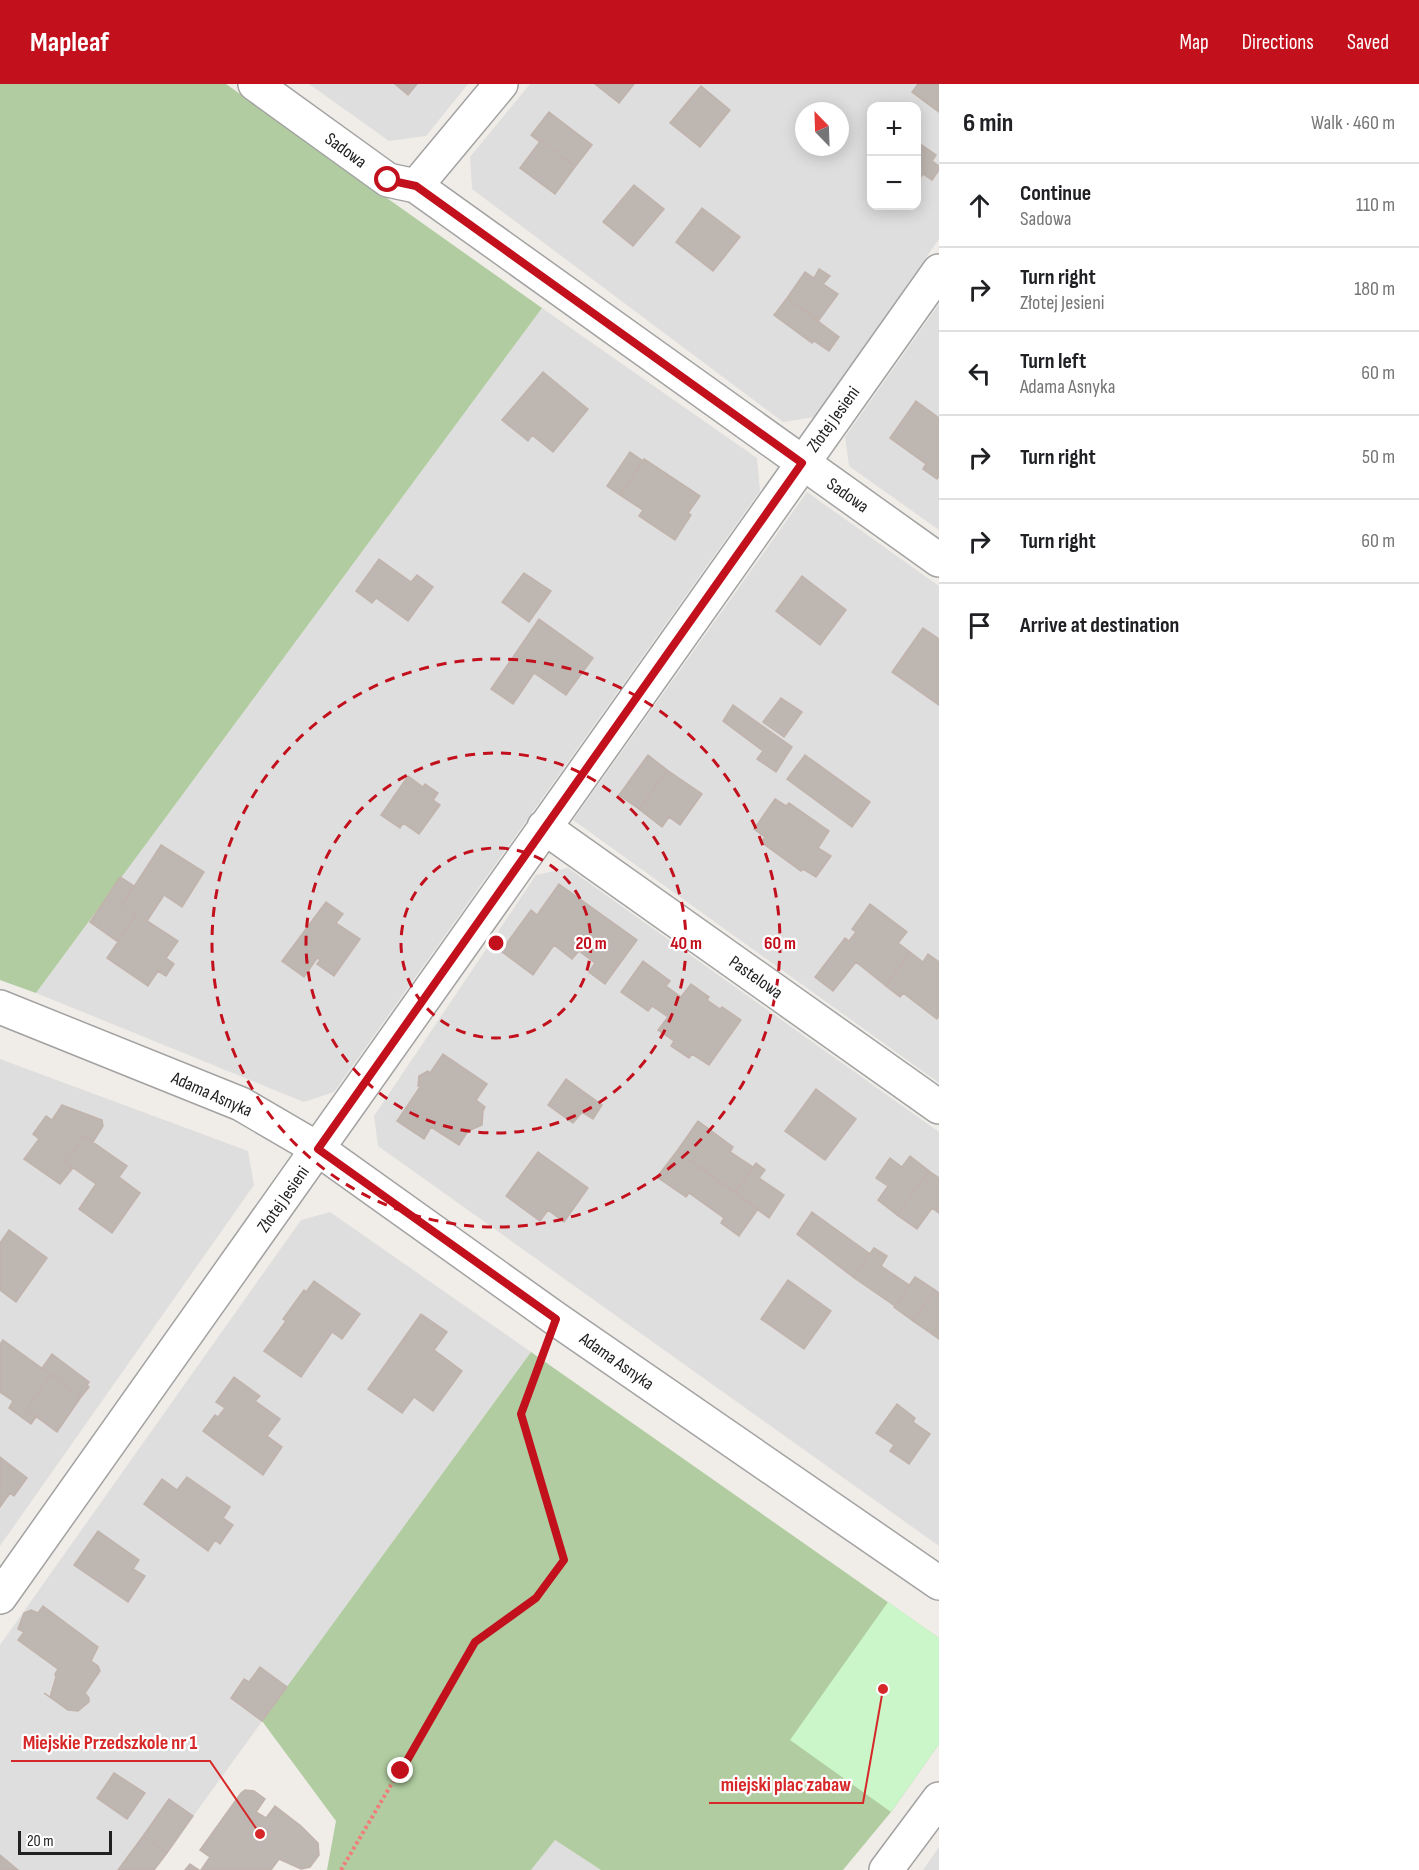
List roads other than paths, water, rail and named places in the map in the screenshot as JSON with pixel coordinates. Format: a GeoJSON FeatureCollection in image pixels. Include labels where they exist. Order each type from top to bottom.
{"type":"FeatureCollection","features":[{"type":"Feature","properties":{"kind":"street","name":"Sadowa"},"geometry":{"type":"LineString","coordinates":[[255,84],[388,180],[416,186],[939,560]]}},
{"type":"Feature","properties":{"kind":"street"},"geometry":{"type":"LineString","coordinates":[[416,186],[501,84]]}},
{"type":"Feature","properties":{"kind":"street","name":"Złotej Jesieni"},"geometry":{"type":"LineString","coordinates":[[0,1597],[939,271]]}},
{"type":"Feature","properties":{"kind":"street","name":"Pastelowa"},"geometry":{"type":"LineString","coordinates":[[544,827],[939,1107]]}},
{"type":"Feature","properties":{"kind":"street","name":"Adama Asnyka"},"geometry":{"type":"LineString","coordinates":[[0,1007],[241,1104],[318,1149],[556,1319],[939,1583]]}},
{"type":"Feature","properties":{"kind":"street"},"geometry":{"type":"LineString","coordinates":[[886,1870],[939,1798]]}},
{"type":"Feature","properties":{"kind":"place","name":"miejski plac zabaw"},"geometry":{"type":"Point","coordinates":[883,1689]}},
{"type":"Feature","properties":{"kind":"place","name":"Miejskie Przedszkole nr 1"},"geometry":{"type":"Point","coordinates":[260,1834]}}]}
